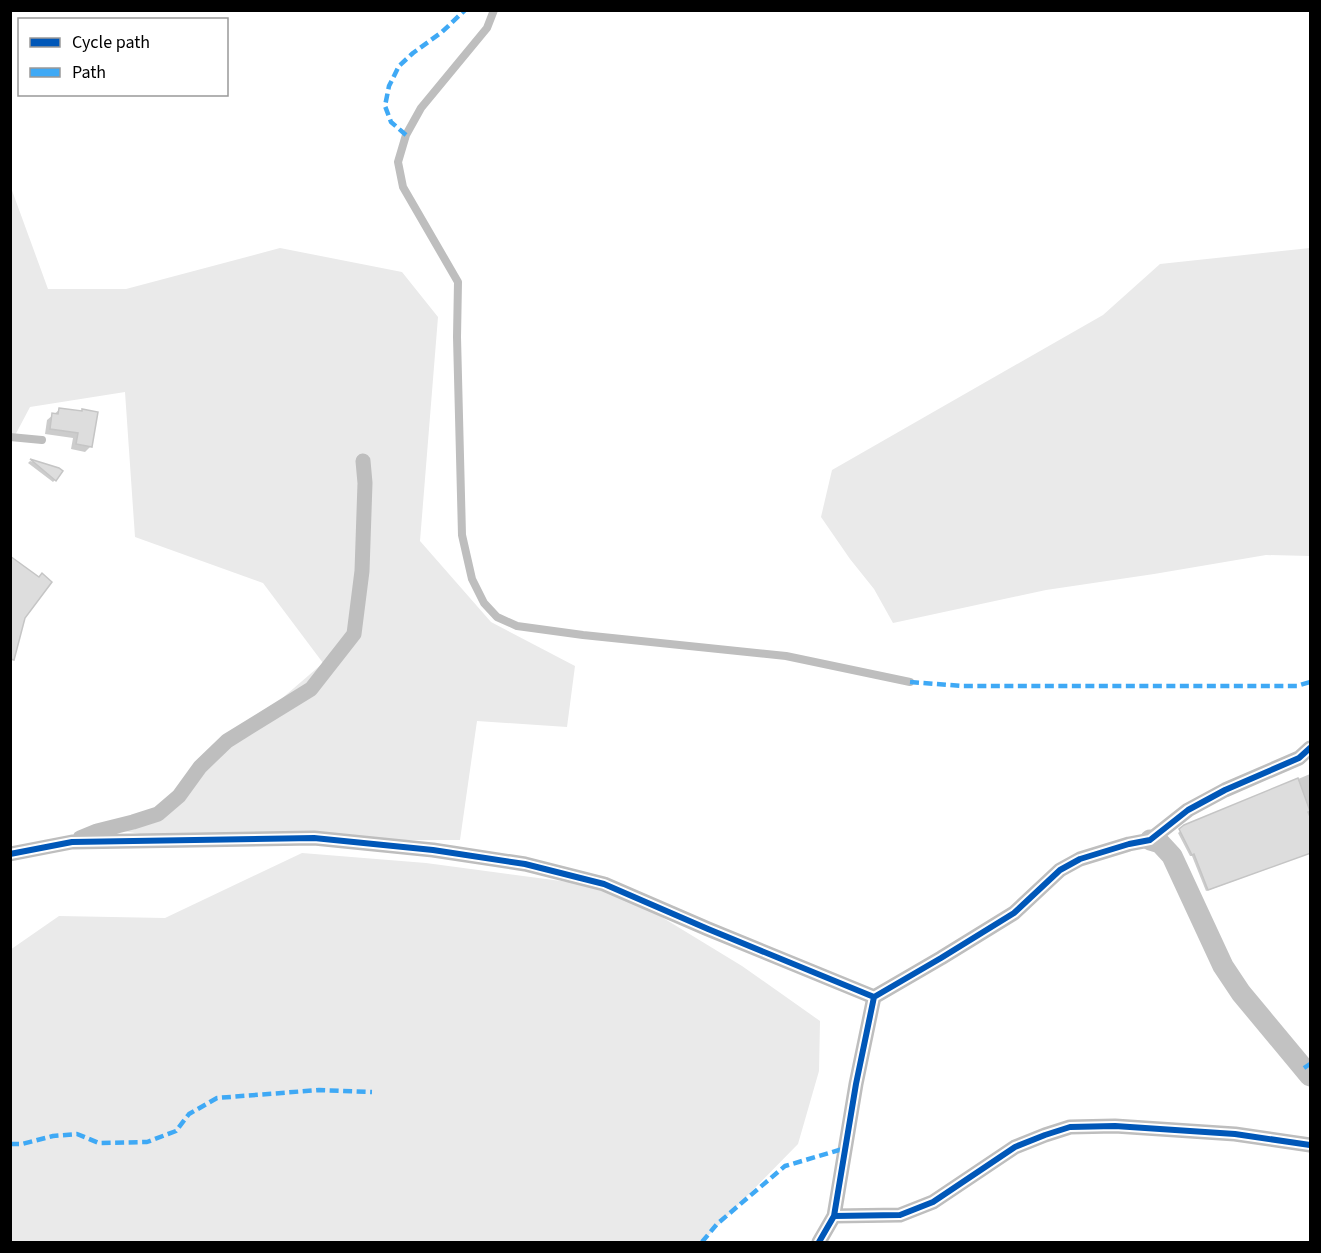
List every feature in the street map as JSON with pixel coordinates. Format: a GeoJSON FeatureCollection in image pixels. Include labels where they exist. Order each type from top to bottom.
{"type":"FeatureCollection","features":[{"type":"Feature","properties":{"kind":"street"},"geometry":{"type":"LineString","coordinates":[[72,842],[97,831],[158,814],[179,796],[200,766],[227,741],[311,689],[354,634],[363,571],[365,483],[363,461]]}},
{"type":"Feature","properties":{"kind":"street"},"geometry":{"type":"LineString","coordinates":[[819,1242],[834,1216],[856,1084],[874,997],[1014,913],[1060,870],[1080,860],[1150,840],[1188,810],[1224,790],[1299,758],[1311,748]]}},
{"type":"Feature","properties":{"kind":"street"},"geometry":{"type":"LineString","coordinates":[[10,854],[72,842],[314,837],[433,850],[525,864],[604,884],[874,997]]}},
{"type":"Feature","properties":{"kind":"street"},"geometry":{"type":"LineString","coordinates":[[1150,840],[1160,843],[1172,855],[1223,966],[1241,993],[1311,1076]]}},
{"type":"Feature","properties":{"kind":"street"},"geometry":{"type":"LineString","coordinates":[[834,1216],[900,1215],[933,1202],[1015,1147],[1045,1134],[1070,1127],[1115,1126],[1235,1134],[1311,1145]]}},
{"type":"Feature","properties":{"kind":"lane"},"geometry":{"type":"LineString","coordinates":[[494,10],[487,28],[421,108],[406,135],[398,162],[403,187],[458,282],[457,337],[462,535],[472,579],[484,603],[497,617],[517,626],[786,656],[910,682]]}},
{"type":"Feature","properties":{"kind":"lane"},"geometry":{"type":"LineString","coordinates":[[10,437],[42,440]]}},
{"type":"Feature","properties":{"kind":"shaded area"},"geometry":{"type":"Polygon","coordinates":[[[10,185],[48,289],[126,289],[280,248],[402,272],[438,317],[420,541],[491,622],[575,666],[567,727],[477,721],[460,840],[174,840],[118,830],[175,809],[220,752],[323,663],[263,583],[135,537],[125,392],[30,407],[11,443],[10,185]]]}},
{"type":"Feature","properties":{"kind":"shaded area"},"geometry":{"type":"Polygon","coordinates":[[[1310,248],[1310,556],[1266,555],[1046,590],[893,623],[874,589],[821,517],[832,470],[1103,315],[1160,264],[1310,248]]]}},
{"type":"Feature","properties":{"kind":"shaded area"},"geometry":{"type":"Polygon","coordinates":[[[302,853],[426,863],[614,888],[742,966],[820,1021],[819,1071],[798,1144],[702,1242],[11,1242],[10,950],[59,916],[165,918],[302,853]]]}},
{"type":"Feature","properties":{"kind":"building"},"geometry":{"type":"Polygon","coordinates":[[[59,408],[98,412],[92,447],[76,444],[78,433],[50,429],[52,413],[58,414],[59,408]]]}},
{"type":"Feature","properties":{"kind":"building"},"geometry":{"type":"Polygon","coordinates":[[[30,459],[59,468],[63,471],[56,481],[30,459]]]}},
{"type":"Feature","properties":{"kind":"building"},"geometry":{"type":"Polygon","coordinates":[[[10,556],[39,577],[42,573],[52,582],[25,618],[14,660],[10,659],[10,556]]]}},
{"type":"Feature","properties":{"kind":"building"},"geometry":{"type":"Polygon","coordinates":[[[1298,778],[1310,811],[1308,812],[1311,819],[1311,853],[1208,890],[1194,854],[1192,855],[1179,829],[1298,778]]]}},
{"type":"Feature","properties":{"kind":"marked path"},"geometry":{"type":"LineString","coordinates":[[406,135],[391,122],[385,106],[389,86],[399,66],[442,32],[465,10]]}},
{"type":"Feature","properties":{"kind":"marked path"},"geometry":{"type":"LineString","coordinates":[[910,682],[962,686],[1297,686],[1310,682]]}},
{"type":"Feature","properties":{"kind":"marked path"},"geometry":{"type":"LineString","coordinates":[[1304,1068],[1310,1064]]}},
{"type":"Feature","properties":{"kind":"marked path"},"geometry":{"type":"LineString","coordinates":[[10,1144],[77,1134],[99,1143],[147,1142],[176,1131],[189,1114],[217,1098],[319,1090],[372,1092]]}},
{"type":"Feature","properties":{"kind":"marked path"},"geometry":{"type":"LineString","coordinates":[[702,1242],[717,1224],[785,1166],[846,1148]]}},
{"type":"Feature","properties":{"kind":"cycle path"},"geometry":{"type":"LineString","coordinates":[[819,1242],[834,1216],[856,1084],[874,997],[1014,913],[1060,870],[1080,859],[1150,840],[1188,810],[1225,790],[1299,758],[1310,748]]}},
{"type":"Feature","properties":{"kind":"cycle path"},"geometry":{"type":"LineString","coordinates":[[10,854],[72,842],[314,838],[433,850],[525,864],[604,884],[874,997]]}},
{"type":"Feature","properties":{"kind":"cycle path"},"geometry":{"type":"LineString","coordinates":[[834,1216],[900,1215],[933,1202],[1015,1147],[1070,1127],[1115,1126],[1235,1134],[1310,1145]]}}]}
